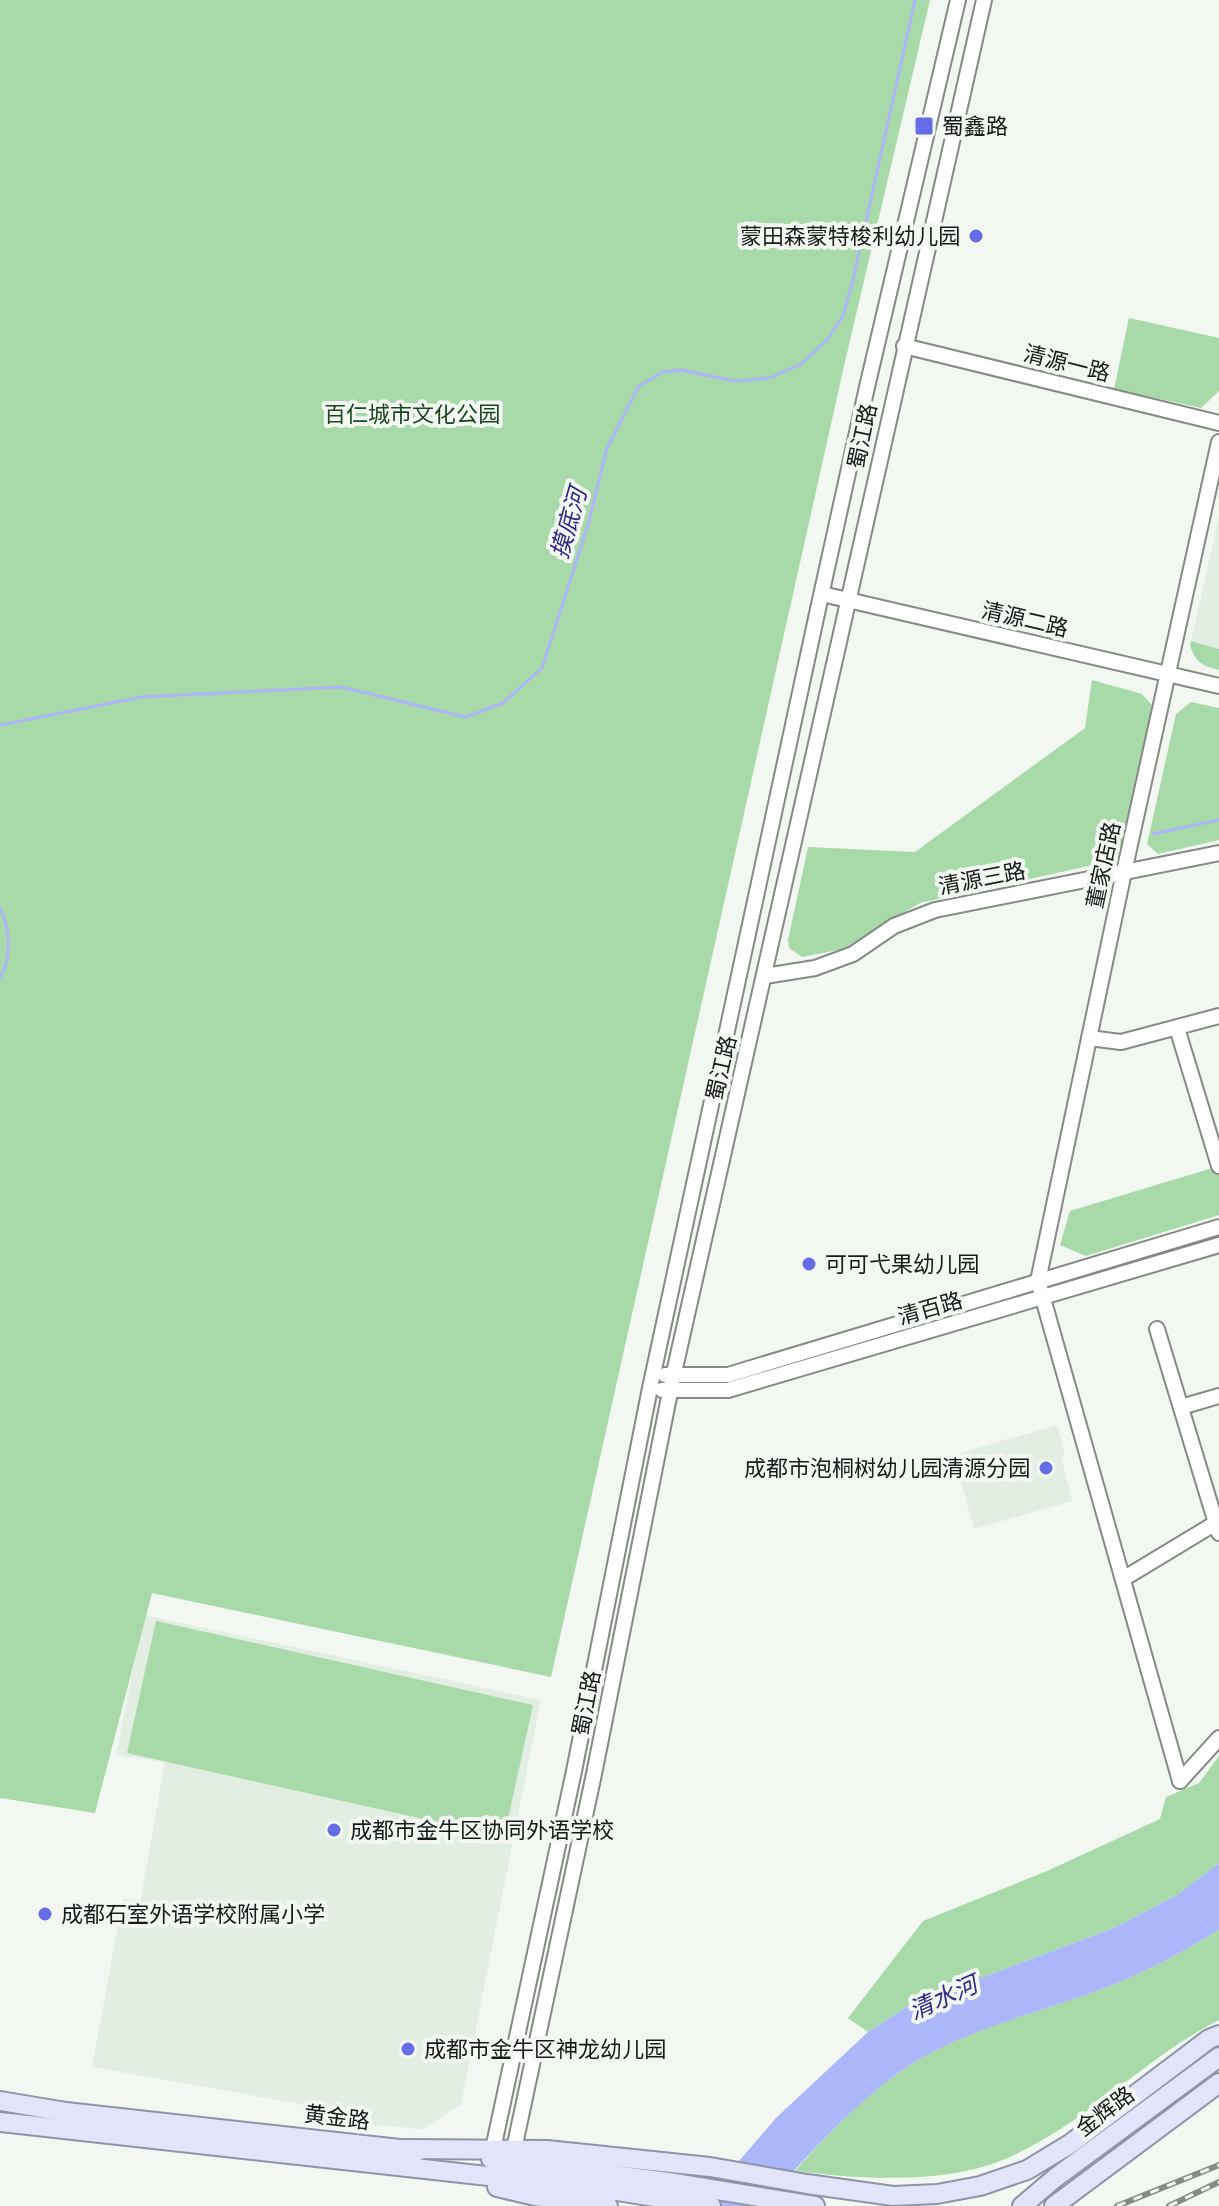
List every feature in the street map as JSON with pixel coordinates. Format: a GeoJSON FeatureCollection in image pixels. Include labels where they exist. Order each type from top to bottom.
{"type":"FeatureCollection","features":[{"type":"Feature","properties":{"kind":"main road"},"geometry":{"type":"LineString","coordinates":[[406,2149],[547,2150],[723,2169],[893,2196],[937,2194],[980,2186],[1027,2170],[1070,2144],[1209,2039],[1219,2035]]}},
{"type":"Feature","properties":{"kind":"main road","name":"金辉路"},"geometry":{"type":"LineString","coordinates":[[1022,2206],[1219,2057]]}},
{"type":"Feature","properties":{"kind":"main road","name":"金辉路"},"geometry":{"type":"LineString","coordinates":[[1054,2206],[1219,2083]]}},
{"type":"Feature","properties":{"kind":"main road","name":"黄金路"},"geometry":{"type":"LineString","coordinates":[[0,2101],[66,2112],[406,2149],[666,2190]]}},
{"type":"Feature","properties":{"kind":"main road","name":"黄金路"},"geometry":{"type":"LineString","coordinates":[[0,2122],[605,2189],[666,2190]]}},
{"type":"Feature","properties":{"kind":"main road"},"geometry":{"type":"LineString","coordinates":[[412,2168],[535,2196],[608,2206]]}},
{"type":"Feature","properties":{"kind":"main road"},"geometry":{"type":"LineString","coordinates":[[813,2185],[829,2195],[834,2206]]}},
{"type":"Feature","properties":{"kind":"main road"},"geometry":{"type":"LineString","coordinates":[[666,2190],[711,2206]]}},
{"type":"Feature","properties":{"kind":"main road"},"geometry":{"type":"LineString","coordinates":[[666,2190],[815,2206]]}},
{"type":"Feature","properties":{"kind":"street","name":"蜀江路"},"geometry":{"type":"LineString","coordinates":[[493,2149],[574,1771],[652,1380],[822,594],[958,0]]}},
{"type":"Feature","properties":{"kind":"street","name":"蜀江路"},"geometry":{"type":"LineString","coordinates":[[514,2149],[594,1774],[671,1384],[984,0]]}},
{"type":"Feature","properties":{"kind":"street","name":"清源一路"},"geometry":{"type":"LineString","coordinates":[[904,346],[1219,423]]}},
{"type":"Feature","properties":{"kind":"street","name":"董家店路"},"geometry":{"type":"LineString","coordinates":[[1219,442],[1038,1281],[1180,1781],[1219,1738]]}},
{"type":"Feature","properties":{"kind":"street","name":"清源二路"},"geometry":{"type":"LineString","coordinates":[[822,594],[1219,686]]}},
{"type":"Feature","properties":{"kind":"street","name":"清源三路"},"geometry":{"type":"LineString","coordinates":[[765,976],[815,968],[853,954],[894,926],[935,910],[1219,853]]}},
{"type":"Feature","properties":{"kind":"street"},"geometry":{"type":"LineString","coordinates":[[1089,1038],[1121,1042],[1219,1016]]}},
{"type":"Feature","properties":{"kind":"street"},"geometry":{"type":"LineString","coordinates":[[1177,1028],[1219,1166]]}},
{"type":"Feature","properties":{"kind":"street","name":"清百路"},"geometry":{"type":"LineString","coordinates":[[671,1384],[728,1375],[1219,1227]]}},
{"type":"Feature","properties":{"kind":"street","name":"清百路"},"geometry":{"type":"LineString","coordinates":[[652,1380],[728,1390],[1219,1245]]}},
{"type":"Feature","properties":{"kind":"street"},"geometry":{"type":"LineString","coordinates":[[1123,1579],[1218,1525],[1157,1329]]}},
{"type":"Feature","properties":{"kind":"street"},"geometry":{"type":"LineString","coordinates":[[1181,1407],[1219,1396]]}},
{"type":"Feature","properties":{"kind":"shaded area"},"geometry":{"type":"Polygon","coordinates":[[[1219,516],[1219,649],[1191,641],[1219,516]]]}},
{"type":"Feature","properties":{"kind":"shaded area"},"geometry":{"type":"Polygon","coordinates":[[[1057,1425],[1065,1455],[1061,1457],[1073,1501],[974,1529],[954,1455],[1057,1425]]]}},
{"type":"Feature","properties":{"kind":"shaded area","name":"成都市金牛区协同外语学校"},"geometry":{"type":"Polygon","coordinates":[[[144,1615],[541,1700],[461,2104],[423,2129],[305,2119],[306,2105],[92,2067],[123,1898],[140,1903],[165,1762],[116,1755],[144,1615]]]}},
{"type":"Feature","properties":{"kind":"green space","name":"百仁城市文化公园"},"geometry":{"type":"Polygon","coordinates":[[[0,0],[930,0],[844,366],[551,1677],[152,1593],[95,1813],[0,1798],[0,0]]]}},
{"type":"Feature","properties":{"kind":"green space"},"geometry":{"type":"Polygon","coordinates":[[[1129,318],[1219,338],[1219,391],[1201,408],[1114,389],[1129,318]]]}},
{"type":"Feature","properties":{"kind":"green space"},"geometry":{"type":"Polygon","coordinates":[[[1191,641],[1219,649],[1219,670],[1204,665],[1194,656],[1191,641]]]}},
{"type":"Feature","properties":{"kind":"green space"},"geometry":{"type":"Polygon","coordinates":[[[1092,680],[1142,694],[1156,710],[1124,850],[1111,861],[920,903],[843,949],[802,957],[789,948],[788,940],[808,847],[915,852],[1085,728],[1092,680]]]}},
{"type":"Feature","properties":{"kind":"green space"},"geometry":{"type":"Polygon","coordinates":[[[1191,702],[1219,708],[1219,840],[1158,854],[1147,844],[1176,714],[1191,702]]]}},
{"type":"Feature","properties":{"kind":"green space"},"geometry":{"type":"Polygon","coordinates":[[[1219,1166],[1219,1215],[1086,1256],[1060,1245],[1070,1211],[1219,1166]]]}},
{"type":"Feature","properties":{"kind":"green space"},"geometry":{"type":"Polygon","coordinates":[[[156,1621],[533,1705],[504,1837],[127,1753],[156,1621]]]}},
{"type":"Feature","properties":{"kind":"green space"},"geometry":{"type":"Polygon","coordinates":[[[1219,1756],[1219,1863],[1177,1895],[1114,1928],[911,2004],[868,2032],[848,2018],[923,1921],[1047,1871],[1160,1819],[1166,1797],[1199,1783],[1219,1756]]]}},
{"type":"Feature","properties":{"kind":"green space"},"geometry":{"type":"Polygon","coordinates":[[[1219,1930],[1219,2020],[1177,2045],[1032,2146],[981,2167],[928,2176],[873,2178],[795,2171],[864,2100],[895,2075],[936,2050],[988,2028],[1122,1981],[1219,1930]]]}},
{"type":"Feature","properties":{"kind":"water","name":"清水河"},"geometry":{"type":"Polygon","coordinates":[[[1219,1863],[1219,1930],[1122,1981],[988,2028],[937,2050],[912,2064],[871,2095],[832,2130],[761,2206],[708,2206],[739,2161],[776,2118],[868,2032],[911,2004],[1114,1928],[1177,1895],[1219,1863]]]}},
{"type":"Feature","properties":{"kind":"waterway","name":"摸底河"},"geometry":{"type":"LineString","coordinates":[[0,725],[142,697],[341,687],[466,717],[503,703],[542,668],[588,525],[607,448],[639,386],[663,372],[681,370],[735,381],[770,378],[801,364],[827,340],[843,316],[915,0]]}},
{"type":"Feature","properties":{"kind":"waterway"},"geometry":{"type":"LineString","coordinates":[[1153,834],[1219,820]]}},
{"type":"Feature","properties":{"kind":"waterway","name":"摸底河"},"geometry":{"type":"LineString","coordinates":[[0,908],[8,943],[0,978]]}},
{"type":"Feature","properties":{"kind":"railway"},"geometry":{"type":"LineString","coordinates":[[1117,2206],[1219,2165]]}},
{"type":"Feature","properties":{"kind":"railway"},"geometry":{"type":"LineString","coordinates":[[1169,2206],[1219,2182]]}},
{"type":"Feature","properties":{"kind":"place","name":"蜀鑫路"},"geometry":{"type":"Point","coordinates":[924,126]}},
{"type":"Feature","properties":{"kind":"place","name":"蒙田森蒙特梭利幼儿园"},"geometry":{"type":"Point","coordinates":[976,236]}},
{"type":"Feature","properties":{"kind":"place","name":"可可弋果幼儿园"},"geometry":{"type":"Point","coordinates":[809,1264]}},
{"type":"Feature","properties":{"kind":"place","name":"成都市泡桐树幼儿园清源分园"},"geometry":{"type":"Point","coordinates":[1046,1468]}},
{"type":"Feature","properties":{"kind":"place","name":"成都市金牛区协同外语学校"},"geometry":{"type":"Point","coordinates":[334,1830]}},
{"type":"Feature","properties":{"kind":"place","name":"成都石室外语学校附属小学"},"geometry":{"type":"Point","coordinates":[45,1914]}},
{"type":"Feature","properties":{"kind":"place","name":"成都市金牛区神龙幼儿园"},"geometry":{"type":"Point","coordinates":[408,2049]}}]}
